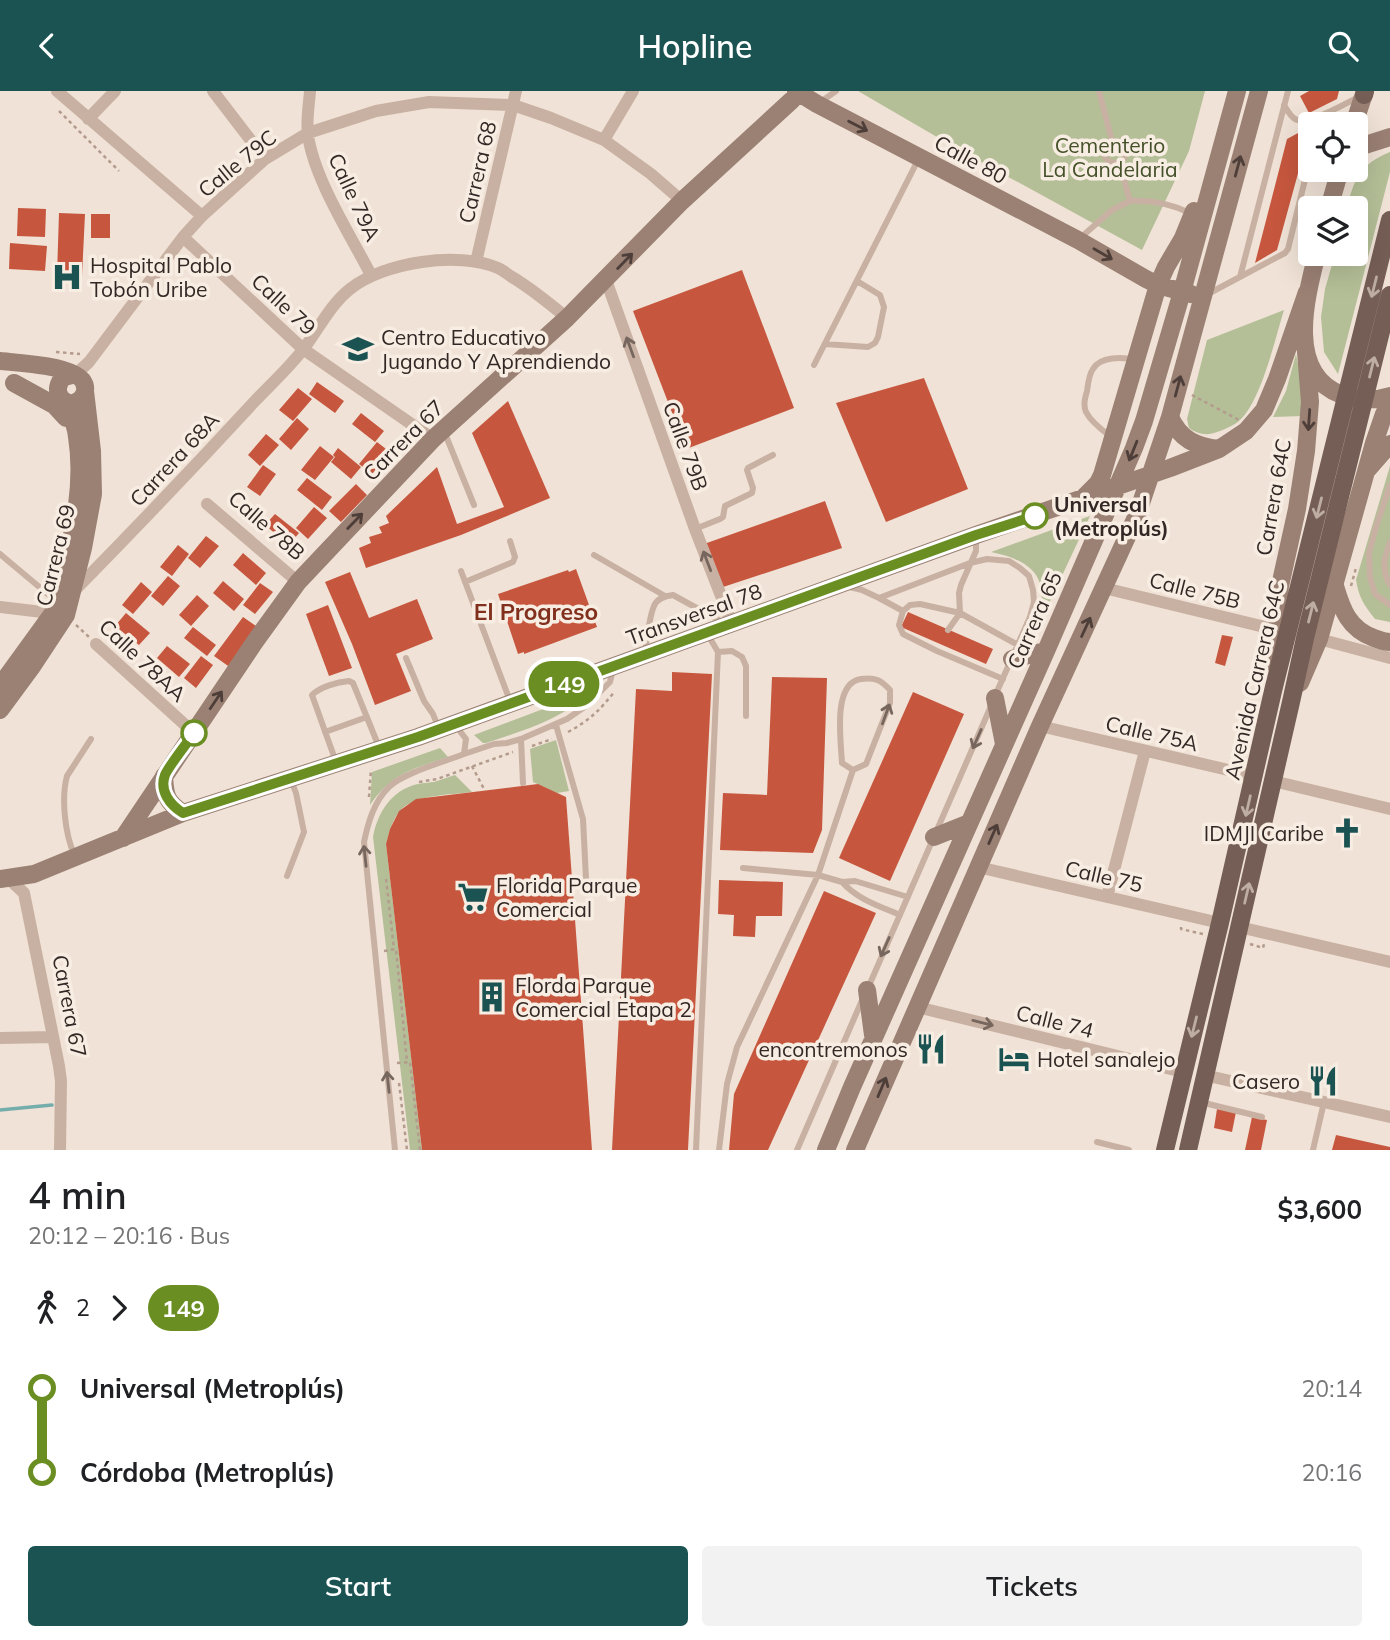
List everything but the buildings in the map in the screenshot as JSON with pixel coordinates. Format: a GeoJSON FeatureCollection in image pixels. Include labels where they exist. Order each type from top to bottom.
{"type":"FeatureCollection","features":[{"type":"Feature","properties":{"kind":"main road","name":"Carrera 65"},"geometry":{"type":"LineString","coordinates":[[826,1150],[873,1038],[1046,651],[1144,421],[1237,91]]}},
{"type":"Feature","properties":{"kind":"main road"},"geometry":{"type":"LineString","coordinates":[[855,1150],[1040,726],[1131,531],[1170,417],[1259,91]]}},
{"type":"Feature","properties":{"kind":"main road","name":"Calle 80"},"geometry":{"type":"LineString","coordinates":[[798,92],[1158,285],[1202,297]]}},
{"type":"Feature","properties":{"kind":"main road","name":"Carrera 67"},"geometry":{"type":"LineString","coordinates":[[123,838],[298,582],[438,434],[567,318],[682,201],[798,92]]}},
{"type":"Feature","properties":{"kind":"main road"},"geometry":{"type":"LineString","coordinates":[[1358,112],[1365,92]]}},
{"type":"Feature","properties":{"kind":"main road"},"geometry":{"type":"LineString","coordinates":[[1080,500],[1093,489],[1102,475],[1158,285],[1180,246],[1225,134]]}},
{"type":"Feature","properties":{"kind":"main road"},"geometry":{"type":"LineString","coordinates":[[1368,145],[1385,138]]}},
{"type":"Feature","properties":{"kind":"main road","name":"Avenida Carrera 64C"},"geometry":{"type":"LineString","coordinates":[[1166,1150],[1273,691],[1390,220]]}},
{"type":"Feature","properties":{"kind":"main road"},"geometry":{"type":"LineString","coordinates":[[1307,292],[1314,266]]}},
{"type":"Feature","properties":{"kind":"main road","name":"Carrera 64C"},"geometry":{"type":"LineString","coordinates":[[1273,691],[1280,586],[1307,451],[1310,402],[1304,316],[1307,292]]}},
{"type":"Feature","properties":{"kind":"main road","name":"Transversal 78"},"geometry":{"type":"LineString","coordinates":[[4,879],[34,874],[183,813],[447,726],[1219,449],[1246,431],[1264,410],[1307,292]]}},
{"type":"Feature","properties":{"kind":"main road","name":"Avenida Carrera 64C"},"geometry":{"type":"LineString","coordinates":[[1188,1150],[1305,638],[1390,295]]}},
{"type":"Feature","properties":{"kind":"main road"},"geometry":{"type":"LineString","coordinates":[[1292,702],[1319,639],[1386,400],[1350,398],[1325,385],[1311,367],[1306,352]]}},
{"type":"Feature","properties":{"kind":"main road"},"geometry":{"type":"LineString","coordinates":[[0,361],[50,366],[65,371],[79,381],[84,395],[78,401],[7,382]]}},
{"type":"Feature","properties":{"kind":"main road"},"geometry":{"type":"LineString","coordinates":[[62,397],[59,382],[64,376],[79,381]]}},
{"type":"Feature","properties":{"kind":"main road","name":"Carrera 69"},"geometry":{"type":"LineString","coordinates":[[0,711],[31,667],[62,606],[83,548],[93,494],[92,451],[79,381]]}},
{"type":"Feature","properties":{"kind":"main road"},"geometry":{"type":"LineString","coordinates":[[7,382],[54,405],[77,436]]}},
{"type":"Feature","properties":{"kind":"main road"},"geometry":{"type":"LineString","coordinates":[[1127,394],[1144,421]]}},
{"type":"Feature","properties":{"kind":"main road","name":"Carrera 69"},"geometry":{"type":"LineString","coordinates":[[0,686],[62,606],[80,467],[73,419],[62,397]]}},
{"type":"Feature","properties":{"kind":"main road"},"geometry":{"type":"LineString","coordinates":[[1170,417],[1184,438],[1202,447],[1219,449]]}},
{"type":"Feature","properties":{"kind":"main road"},"geometry":{"type":"LineString","coordinates":[[1364,475],[1390,445]]}},
{"type":"Feature","properties":{"kind":"main road"},"geometry":{"type":"LineString","coordinates":[[1335,586],[1342,611],[1351,625],[1368,636],[1390,642]]}},
{"type":"Feature","properties":{"kind":"main road"},"geometry":{"type":"LineString","coordinates":[[1015,652],[1046,651]]}},
{"type":"Feature","properties":{"kind":"main road"},"geometry":{"type":"LineString","coordinates":[[995,698],[1004,744]]}},
{"type":"Feature","properties":{"kind":"main road"},"geometry":{"type":"LineString","coordinates":[[164,776],[166,797],[183,813]]}},
{"type":"Feature","properties":{"kind":"main road"},"geometry":{"type":"LineString","coordinates":[[934,837],[970,823]]}},
{"type":"Feature","properties":{"kind":"main road"},"geometry":{"type":"LineString","coordinates":[[867,991],[873,1038]]}},
{"type":"Feature","properties":{"kind":"street"},"geometry":{"type":"LineString","coordinates":[[57,91],[202,216]]}},
{"type":"Feature","properties":{"kind":"street"},"geometry":{"type":"LineString","coordinates":[[88,119],[115,91]]}},
{"type":"Feature","properties":{"kind":"street"},"geometry":{"type":"LineString","coordinates":[[213,91],[265,159]]}},
{"type":"Feature","properties":{"kind":"street"},"geometry":{"type":"LineString","coordinates":[[308,133],[310,91]]}},
{"type":"Feature","properties":{"kind":"street","name":"Carrera 68"},"geometry":{"type":"LineString","coordinates":[[476,262],[516,91]]}},
{"type":"Feature","properties":{"kind":"street"},"geometry":{"type":"LineString","coordinates":[[604,140],[634,91]]}},
{"type":"Feature","properties":{"kind":"street","name":"Calle 79C"},"geometry":{"type":"LineString","coordinates":[[202,216],[265,159],[308,133],[429,96],[513,105],[551,118],[604,140],[651,174],[682,201]]}},
{"type":"Feature","properties":{"kind":"street","name":"Calle 79A"},"geometry":{"type":"LineString","coordinates":[[308,133],[315,163],[371,275]]}},
{"type":"Feature","properties":{"kind":"street","name":"Carrera 69"},"geometry":{"type":"LineString","coordinates":[[79,381],[89,362],[183,237],[202,216]]}},
{"type":"Feature","properties":{"kind":"street","name":"Calle 79"},"geometry":{"type":"LineString","coordinates":[[183,237],[303,349],[438,434]]}},
{"type":"Feature","properties":{"kind":"street"},"geometry":{"type":"LineString","coordinates":[[303,349],[331,309],[349,289],[371,275],[421,263],[450,260],[476,262],[498,268],[535,291],[567,318]]}},
{"type":"Feature","properties":{"kind":"street","name":"Calle 79B"},"geometry":{"type":"LineString","coordinates":[[606,280],[730,625]]}},
{"type":"Feature","properties":{"kind":"street","name":"Carrera 68A"},"geometry":{"type":"LineString","coordinates":[[62,606],[303,349]]}},
{"type":"Feature","properties":{"kind":"street","name":"Calle 78B"},"geometry":{"type":"LineString","coordinates":[[207,504],[298,582]]}},
{"type":"Feature","properties":{"kind":"street","name":"Calle 75B"},"geometry":{"type":"LineString","coordinates":[[1104,588],[1277,630]]}},
{"type":"Feature","properties":{"kind":"street"},"geometry":{"type":"LineString","coordinates":[[0,607],[62,606]]}},
{"type":"Feature","properties":{"kind":"street"},"geometry":{"type":"LineString","coordinates":[[1319,639],[1390,658]]}},
{"type":"Feature","properties":{"kind":"street","name":"Calle 78AA"},"geometry":{"type":"LineString","coordinates":[[96,644],[194,733]]}},
{"type":"Feature","properties":{"kind":"street","name":"Calle 75A"},"geometry":{"type":"LineString","coordinates":[[1040,726],[1254,776]]}},
{"type":"Feature","properties":{"kind":"street"},"geometry":{"type":"LineString","coordinates":[[1107,897],[1145,751]]}},
{"type":"Feature","properties":{"kind":"street"},"geometry":{"type":"LineString","coordinates":[[1273,781],[1390,809]]}},
{"type":"Feature","properties":{"kind":"street","name":"Calle 75"},"geometry":{"type":"LineString","coordinates":[[978,867],[1220,923]]}},
{"type":"Feature","properties":{"kind":"street"},"geometry":{"type":"LineString","coordinates":[[4,879],[24,893],[34,874]]}},
{"type":"Feature","properties":{"kind":"street","name":"Carrera 67"},"geometry":{"type":"LineString","coordinates":[[24,893],[61,1081],[60,1150]]}},
{"type":"Feature","properties":{"kind":"street"},"geometry":{"type":"LineString","coordinates":[[1239,927],[1390,962]]}},
{"type":"Feature","properties":{"kind":"street","name":"Calle 74"},"geometry":{"type":"LineString","coordinates":[[917,1007],[1183,1072]]}},
{"type":"Feature","properties":{"kind":"street"},"geometry":{"type":"LineString","coordinates":[[0,1038],[53,1037]]}},
{"type":"Feature","properties":{"kind":"street"},"geometry":{"type":"LineString","coordinates":[[1204,1075],[1390,1116]]}},
{"type":"Feature","properties":{"kind":"lane"},"geometry":{"type":"LineString","coordinates":[[817,104],[836,91]]}},
{"type":"Feature","properties":{"kind":"lane"},"geometry":{"type":"LineString","coordinates":[[1099,91],[1112,141]]}},
{"type":"Feature","properties":{"kind":"lane"},"geometry":{"type":"LineString","coordinates":[[1240,277],[1288,91]]}},
{"type":"Feature","properties":{"kind":"lane"},"geometry":{"type":"LineString","coordinates":[[1327,112],[1365,92]]}},
{"type":"Feature","properties":{"kind":"lane"},"geometry":{"type":"LineString","coordinates":[[1284,105],[1292,117],[1298,120]]}},
{"type":"Feature","properties":{"kind":"lane"},"geometry":{"type":"LineString","coordinates":[[1112,141],[1120,141],[1126,148],[1126,156],[1119,162],[1111,162],[1105,155],[1105,147],[1112,141]]}},
{"type":"Feature","properties":{"kind":"lane"},"geometry":{"type":"LineString","coordinates":[[814,365],[919,157]]}},
{"type":"Feature","properties":{"kind":"lane"},"geometry":{"type":"LineString","coordinates":[[1119,162],[1130,201]]}},
{"type":"Feature","properties":{"kind":"lane"},"geometry":{"type":"LineString","coordinates":[[1202,297],[1285,253],[1304,182]]}},
{"type":"Feature","properties":{"kind":"lane"},"geometry":{"type":"LineString","coordinates":[[1078,240],[1112,210],[1130,201],[1159,202],[1193,214]]}},
{"type":"Feature","properties":{"kind":"lane"},"geometry":{"type":"LineString","coordinates":[[825,344],[868,347],[875,344],[884,307],[880,295],[857,281]]}},
{"type":"Feature","properties":{"kind":"lane"},"geometry":{"type":"LineString","coordinates":[[1113,438],[1087,414],[1084,405],[1092,369],[1098,362],[1105,360],[1137,361]]}},
{"type":"Feature","properties":{"kind":"lane"},"geometry":{"type":"LineString","coordinates":[[438,434],[474,505]]}},
{"type":"Feature","properties":{"kind":"lane"},"geometry":{"type":"LineString","coordinates":[[695,529],[720,519],[725,506],[752,493],[748,468],[774,454]]}},
{"type":"Feature","properties":{"kind":"lane"},"geometry":{"type":"LineString","coordinates":[[1390,485],[1370,553],[1370,577],[1375,594],[1390,605]]}},
{"type":"Feature","properties":{"kind":"lane"},"geometry":{"type":"LineString","coordinates":[[948,629],[960,613],[959,593],[976,551],[976,535]]}},
{"type":"Feature","properties":{"kind":"lane"},"geometry":{"type":"LineString","coordinates":[[465,582],[513,562],[515,557],[510,541]]}},
{"type":"Feature","properties":{"kind":"lane"},"geometry":{"type":"LineString","coordinates":[[1390,542],[1383,562],[1390,585]]}},
{"type":"Feature","properties":{"kind":"lane"},"geometry":{"type":"LineString","coordinates":[[0,554],[62,606]]}},
{"type":"Feature","properties":{"kind":"lane"},"geometry":{"type":"LineString","coordinates":[[594,555],[666,596]]}},
{"type":"Feature","properties":{"kind":"lane"},"geometry":{"type":"LineString","coordinates":[[797,1150],[1034,603],[1029,576],[1009,561],[987,559],[879,598]]}},
{"type":"Feature","properties":{"kind":"lane"},"geometry":{"type":"LineString","coordinates":[[461,571],[511,703]]}},
{"type":"Feature","properties":{"kind":"lane"},"geometry":{"type":"LineString","coordinates":[[842,585],[862,590],[903,611]]}},
{"type":"Feature","properties":{"kind":"lane"},"geometry":{"type":"LineString","coordinates":[[644,656],[654,605],[660,598],[673,595],[730,625]]}},
{"type":"Feature","properties":{"kind":"lane"},"geometry":{"type":"LineString","coordinates":[[1003,679],[939,648],[902,634],[899,625],[903,611],[910,605],[920,604],[960,613],[1015,652]]}},
{"type":"Feature","properties":{"kind":"lane"},"geometry":{"type":"LineString","coordinates":[[696,1150],[718,652],[707,633]]}},
{"type":"Feature","properties":{"kind":"lane"},"geometry":{"type":"LineString","coordinates":[[718,652],[732,651],[742,657],[746,666],[746,716]]}},
{"type":"Feature","properties":{"kind":"lane"},"geometry":{"type":"LineString","coordinates":[[406,658],[433,714],[482,748]]}},
{"type":"Feature","properties":{"kind":"lane"},"geometry":{"type":"LineString","coordinates":[[395,1150],[364,842],[371,815],[389,787],[408,776],[464,754],[521,739],[556,725],[586,706],[610,682],[613,667]]}},
{"type":"Feature","properties":{"kind":"lane"},"geometry":{"type":"LineString","coordinates":[[719,1150],[727,1084],[737,1047],[818,875],[853,770],[866,764],[890,703],[890,690],[880,680],[856,679],[846,687],[840,704],[842,763],[853,770]]}},
{"type":"Feature","properties":{"kind":"lane"},"geometry":{"type":"LineString","coordinates":[[336,763],[312,695],[315,691],[342,681],[353,683],[380,749]]}},
{"type":"Feature","properties":{"kind":"lane"},"geometry":{"type":"LineString","coordinates":[[324,732],[367,717]]}},
{"type":"Feature","properties":{"kind":"lane"},"geometry":{"type":"LineString","coordinates":[[556,725],[583,819],[586,879]]}},
{"type":"Feature","properties":{"kind":"lane"},"geometry":{"type":"LineString","coordinates":[[75,857],[67,839],[65,783],[90,739]]}},
{"type":"Feature","properties":{"kind":"lane"},"geometry":{"type":"LineString","coordinates":[[464,754],[466,739]]}},
{"type":"Feature","properties":{"kind":"lane"},"geometry":{"type":"LineString","coordinates":[[521,739],[523,783]]}},
{"type":"Feature","properties":{"kind":"lane"},"geometry":{"type":"LineString","coordinates":[[287,876],[304,832],[290,778]]}},
{"type":"Feature","properties":{"kind":"lane"},"geometry":{"type":"LineString","coordinates":[[743,868],[818,875],[842,882],[855,881],[908,897]]}},
{"type":"Feature","properties":{"kind":"lane"},"geometry":{"type":"LineString","coordinates":[[842,882],[850,892],[900,915]]}},
{"type":"Feature","properties":{"kind":"lane"},"geometry":{"type":"LineString","coordinates":[[1198,1102],[1262,1117]]}},
{"type":"Feature","properties":{"kind":"lane"},"geometry":{"type":"LineString","coordinates":[[1313,1150],[1324,1102]]}},
{"type":"Feature","properties":{"kind":"lane"},"geometry":{"type":"LineString","coordinates":[[1097,1142],[1129,1150]]}},
{"type":"Feature","properties":{"kind":"path"},"geometry":{"type":"LineString","coordinates":[[54,105],[119,171]]}},
{"type":"Feature","properties":{"kind":"path"},"geometry":{"type":"LineString","coordinates":[[1189,394],[1242,422]]}},
{"type":"Feature","properties":{"kind":"path","name":"Calle 78AA"},"geometry":{"type":"LineString","coordinates":[[62,606],[96,644]]}},
{"type":"Feature","properties":{"kind":"path"},"geometry":{"type":"LineString","coordinates":[[472,766],[485,791]]}},
{"type":"Feature","properties":{"kind":"path"},"geometry":{"type":"LineString","coordinates":[[386,879],[420,1150]]}},
{"type":"Feature","properties":{"kind":"path"},"geometry":{"type":"LineString","coordinates":[[382,951],[394,949]]}},
{"type":"Feature","properties":{"kind":"path"},"geometry":{"type":"LineString","coordinates":[[396,1063],[407,1062]]}},
{"type":"Feature","properties":{"kind":"green space","name":"Cementerio La Candelaria"},"geometry":{"type":"Polygon","coordinates":[[[858,91],[1205,91],[1189,151],[1142,250],[858,91]]]}},
{"type":"Feature","properties":{"kind":"green space"},"geometry":{"type":"Polygon","coordinates":[[[1390,152],[1390,172],[1368,257],[1368,196],[1350,196],[1356,182],[1368,182],[1368,165],[1390,152]]]}},
{"type":"Feature","properties":{"kind":"green space"},"geometry":{"type":"Polygon","coordinates":[[[1332,266],[1366,266],[1338,374],[1324,352],[1321,317],[1332,266]]]}},
{"type":"Feature","properties":{"kind":"green space"},"geometry":{"type":"Polygon","coordinates":[[[1284,310],[1261,385],[1247,412],[1239,421],[1216,433],[1204,434],[1189,428],[1187,419],[1207,340],[1284,310]]]}},
{"type":"Feature","properties":{"kind":"green space"},"geometry":{"type":"Polygon","coordinates":[[[1296,354],[1303,416],[1273,417],[1286,391],[1296,354]]]}},
{"type":"Feature","properties":{"kind":"green space"},"geometry":{"type":"Polygon","coordinates":[[[1390,466],[1390,622],[1375,619],[1363,601],[1356,580],[1390,466]]]}},
{"type":"Feature","properties":{"kind":"green space"},"geometry":{"type":"Polygon","coordinates":[[[1090,516],[1044,614],[1039,612],[1041,587],[1032,570],[1014,559],[991,552],[1090,516]]]}},
{"type":"Feature","properties":{"kind":"green space"},"geometry":{"type":"Polygon","coordinates":[[[591,691],[568,710],[528,728],[486,743],[474,735],[591,691]]]}},
{"type":"Feature","properties":{"kind":"green space"},"geometry":{"type":"Polygon","coordinates":[[[556,740],[569,791],[557,793],[533,782],[530,749],[556,740]]]}},
{"type":"Feature","properties":{"kind":"green space"},"geometry":{"type":"Polygon","coordinates":[[[440,748],[448,757],[404,773],[378,794],[370,805],[372,772],[440,748]]]}},
{"type":"Feature","properties":{"kind":"green space"},"geometry":{"type":"Polygon","coordinates":[[[455,775],[472,792],[412,802],[398,813],[386,844],[422,1150],[410,1150],[373,837],[381,813],[396,794],[414,785],[455,775]]]}},
{"type":"Feature","properties":{"kind":"waterway"},"geometry":{"type":"LineString","coordinates":[[0,1110],[52,1105]]}},
{"type":"Feature","properties":{"kind":"bus line","name":"149"},"geometry":{"type":"LineString","coordinates":[[194,733],[164,776],[169,803],[183,813],[418,737],[1035,516]]}},
{"type":"Feature","properties":{"kind":"place","name":"Hospital Pablo Tobón Uribe"},"geometry":{"type":"Point","coordinates":[67,277]}},
{"type":"Feature","properties":{"kind":"place","name":"Centro Educativo Jugando Y Aprendiendo"},"geometry":{"type":"Point","coordinates":[358,349]}},
{"type":"Feature","properties":{"kind":"place","name":"Universal (Metroplús)"},"geometry":{"type":"Point","coordinates":[1035,516]}},
{"type":"Feature","properties":{"kind":"place","name":"IDMJI Caribe"},"geometry":{"type":"Point","coordinates":[1347,833]}},
{"type":"Feature","properties":{"kind":"place","name":"Florida Parque Comercial"},"geometry":{"type":"Point","coordinates":[473,897]}},
{"type":"Feature","properties":{"kind":"place","name":"Florda Parque Comercial Etapa 2"},"geometry":{"type":"Point","coordinates":[492,997]}},
{"type":"Feature","properties":{"kind":"place","name":"encontremonos"},"geometry":{"type":"Point","coordinates":[931,1049]}},
{"type":"Feature","properties":{"kind":"place","name":"Hotel sanalejo"},"geometry":{"type":"Point","coordinates":[1014,1059]}},
{"type":"Feature","properties":{"kind":"place","name":"Casero"},"geometry":{"type":"Point","coordinates":[1323,1081]}},
{"type":"Feature","properties":{"kind":"district","name":"El Progreso"},"geometry":{"type":"Point","coordinates":[536,611]}}]}
